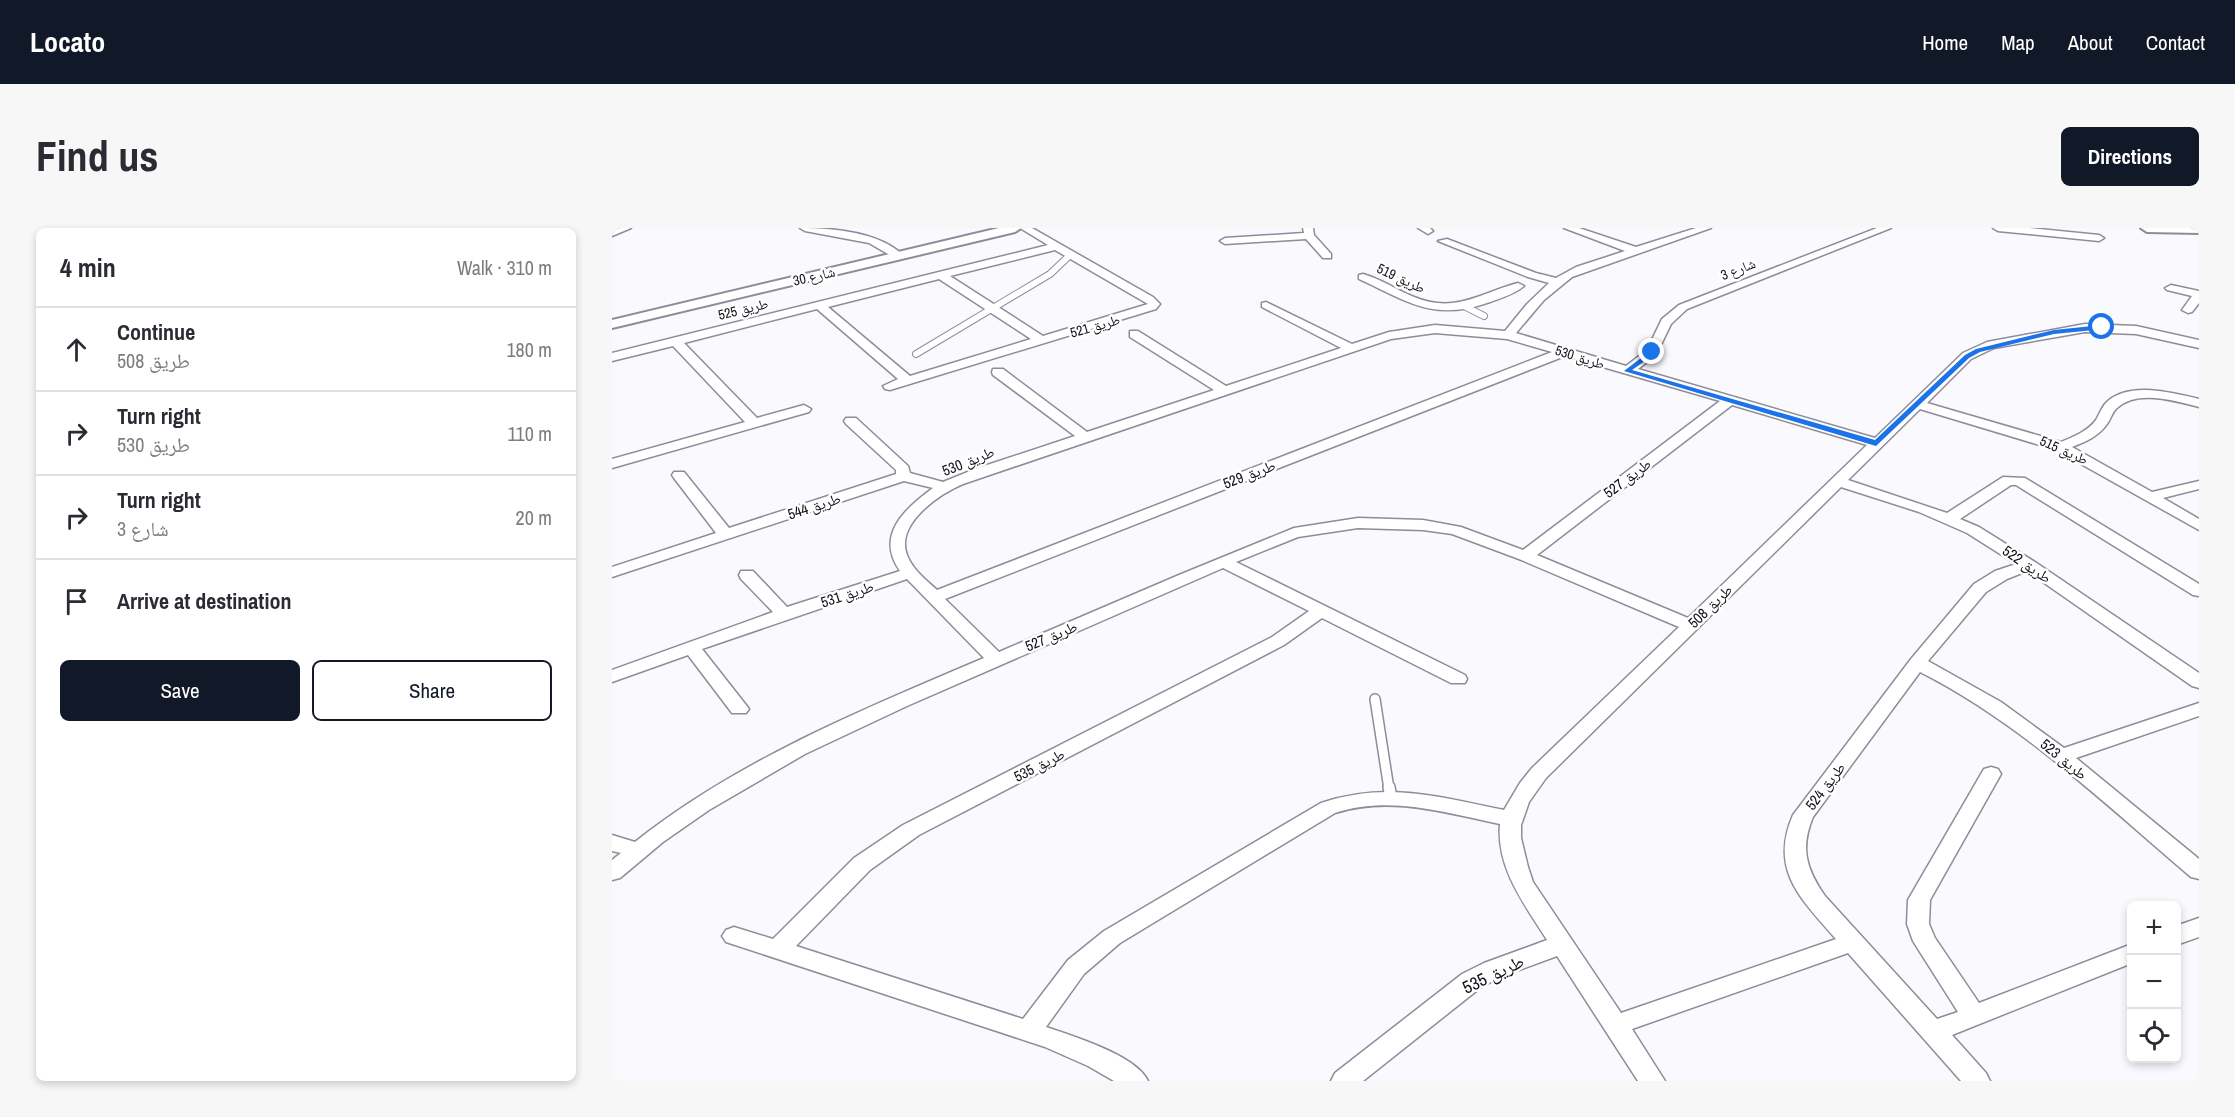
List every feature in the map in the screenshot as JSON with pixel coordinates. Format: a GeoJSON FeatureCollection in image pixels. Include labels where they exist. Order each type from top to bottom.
{"type":"FeatureCollection","features":[{"type":"Feature","properties":{"kind":"street"},"geometry":{"type":"LineString","coordinates":[[612,233],[626,228]]}},
{"type":"Feature","properties":{"kind":"street"},"geometry":{"type":"LineString","coordinates":[[806,228],[872,241],[899,256]]}},
{"type":"Feature","properties":{"kind":"street","name":"شارع 30"},"geometry":{"type":"LineString","coordinates":[[612,324],[1015,228]]}},
{"type":"Feature","properties":{"kind":"street","name":"طريق 521"},"geometry":{"type":"LineString","coordinates":[[890,386],[1148,310],[1154,304],[1025,228]]}},
{"type":"Feature","properties":{"kind":"street"},"geometry":{"type":"LineString","coordinates":[[1569,228],[1636,251]]}},
{"type":"Feature","properties":{"kind":"street"},"geometry":{"type":"LineString","coordinates":[[1508,335],[1555,281],[1580,269],[1706,228]]}},
{"type":"Feature","properties":{"kind":"street","name":"شارع 3"},"geometry":{"type":"LineString","coordinates":[[1627,371],[1652,352],[1666,322],[1683,307],[1886,228]]}},
{"type":"Feature","properties":{"kind":"street"},"geometry":{"type":"LineString","coordinates":[[1998,228],[2099,238]]}},
{"type":"Feature","properties":{"kind":"street"},"geometry":{"type":"LineString","coordinates":[[2147,228],[2199,229]]}},
{"type":"Feature","properties":{"kind":"street"},"geometry":{"type":"LineString","coordinates":[[1225,241],[1309,232],[1327,256]]}},
{"type":"Feature","properties":{"kind":"street"},"geometry":{"type":"LineString","coordinates":[[1443,240],[1532,275],[1555,281]]}},
{"type":"Feature","properties":{"kind":"street","name":"طريق 525"},"geometry":{"type":"LineString","coordinates":[[612,357],[1054,247]]}},
{"type":"Feature","properties":{"kind":"street"},"geometry":{"type":"LineString","coordinates":[[941,275],[1042,341]]}},
{"type":"Feature","properties":{"kind":"street","name":"طريق 519"},"geometry":{"type":"LineString","coordinates":[[1363,276],[1419,303],[1440,307],[1462,305],[1497,296],[1518,286]]}},
{"type":"Feature","properties":{"kind":"street"},"geometry":{"type":"LineString","coordinates":[[2171,288],[2199,295],[2188,310]]}},
{"type":"Feature","properties":{"kind":"street","name":"طريق 519"},"geometry":{"type":"LineString","coordinates":[[1497,296],[1535,303]]}},
{"type":"Feature","properties":{"kind":"street"},"geometry":{"type":"LineString","coordinates":[[819,305],[907,380]]}},
{"type":"Feature","properties":{"kind":"street"},"geometry":{"type":"LineString","coordinates":[[1266,305],[1350,348]]}},
{"type":"Feature","properties":{"kind":"street","name":"طريق 508"},"geometry":{"type":"LineString","coordinates":[[1652,1081],[1523,884],[1510,851],[1510,819],[1521,794],[1539,773],[1967,356],[1991,345],[2070,330],[2102,327],[2136,330],[2199,344]]}},
{"type":"Feature","properties":{"kind":"street","name":"طريق 530"},"geometry":{"type":"LineString","coordinates":[[996,660],[910,573],[900,559],[897,546],[900,532],[920,507],[945,487],[980,472],[1224,390],[1350,348],[1412,331],[1447,330],[1508,335],[1876,443]]}},
{"type":"Feature","properties":{"kind":"street"},"geometry":{"type":"LineString","coordinates":[[1134,334],[1224,390]]}},
{"type":"Feature","properties":{"kind":"street"},"geometry":{"type":"LineString","coordinates":[[675,341],[754,423]]}},
{"type":"Feature","properties":{"kind":"street","name":"طريق 529"},"geometry":{"type":"LineString","coordinates":[[935,597],[1563,352]]}},
{"type":"Feature","properties":{"kind":"street"},"geometry":{"type":"LineString","coordinates":[[998,372],[1085,437]]}},
{"type":"Feature","properties":{"kind":"street"},"geometry":{"type":"LineString","coordinates":[[2061,447],[2094,430],[2101,423],[2111,405],[2122,399],[2160,396],[2199,403]]}},
{"type":"Feature","properties":{"kind":"street","name":"طريق 527"},"geometry":{"type":"LineString","coordinates":[[1525,556],[1729,400]]}},
{"type":"Feature","properties":{"kind":"street","name":"طريق 515"},"geometry":{"type":"LineString","coordinates":[[1917,404],[2029,435],[2061,447],[2199,525]]}},
{"type":"Feature","properties":{"kind":"street"},"geometry":{"type":"LineString","coordinates":[[612,464],[804,409]]}},
{"type":"Feature","properties":{"kind":"street"},"geometry":{"type":"LineString","coordinates":[[851,421],[903,469],[903,476],[945,487]]}},
{"type":"Feature","properties":{"kind":"street"},"geometry":{"type":"LineString","coordinates":[[679,475],[726,535]]}},
{"type":"Feature","properties":{"kind":"street","name":"طريق 544"},"geometry":{"type":"LineString","coordinates":[[612,572],[903,476]]}},
{"type":"Feature","properties":{"kind":"street"},"geometry":{"type":"LineString","coordinates":[[1949,519],[2008,480],[2020,481],[2199,591]]}},
{"type":"Feature","properties":{"kind":"street","name":"طريق 522"},"geometry":{"type":"LineString","coordinates":[[1837,482],[1949,519],[1995,543],[2197,678]]}},
{"type":"Feature","properties":{"kind":"street"},"geometry":{"type":"LineString","coordinates":[[2151,497],[2199,485]]}},
{"type":"Feature","properties":{"kind":"street","name":"طريق 527"},"geometry":{"type":"LineString","coordinates":[[612,872],[637,850],[740,779],[870,713],[1294,533],[1358,523],[1413,524],[1455,530],[1525,556],[1690,625]]}},
{"type":"Feature","properties":{"kind":"street"},"geometry":{"type":"LineString","coordinates":[[1223,562],[1458,680]]}},
{"type":"Feature","properties":{"kind":"street","name":"طريق 524"},"geometry":{"type":"LineString","coordinates":[[1977,1081],[1817,902],[1800,879],[1792,855],[1794,834],[1803,815],[1917,663],[1980,588],[2001,574],[2029,565]]}},
{"type":"Feature","properties":{"kind":"street","name":"طريق 531"},"geometry":{"type":"LineString","coordinates":[[612,676],[784,614],[910,573]]}},
{"type":"Feature","properties":{"kind":"street"},"geometry":{"type":"LineString","coordinates":[[747,575],[784,614]]}},
{"type":"Feature","properties":{"kind":"street","name":"طريق 535"},"geometry":{"type":"LineString","coordinates":[[778,949],[862,864],[910,830],[1278,641],[1321,611]]}},
{"type":"Feature","properties":{"kind":"street"},"geometry":{"type":"LineString","coordinates":[[692,648],[739,709]]}},
{"type":"Feature","properties":{"kind":"street","name":"طريق 523"},"geometry":{"type":"LineString","coordinates":[[1917,663],[1974,693],[2061,756],[2199,872]]}},
{"type":"Feature","properties":{"kind":"street"},"geometry":{"type":"LineString","coordinates":[[2061,756],[2199,709]]}},
{"type":"Feature","properties":{"kind":"street"},"geometry":{"type":"LineString","coordinates":[[1973,1015],[1925,941],[1918,924],[1919,900],[1991,774]]}},
{"type":"Feature","properties":{"kind":"street"},"geometry":{"type":"LineString","coordinates":[[1028,1032],[1076,967],[1112,937],[1328,808],[1351,801],[1391,798],[1510,819]]}},
{"type":"Feature","properties":{"kind":"street"},"geometry":{"type":"LineString","coordinates":[[612,843],[637,850]]}},
{"type":"Feature","properties":{"kind":"street"},"geometry":{"type":"LineString","coordinates":[[2181,934],[2199,927]]}},
{"type":"Feature","properties":{"kind":"street"},"geometry":{"type":"LineString","coordinates":[[734,936],[1028,1032],[1098,1059],[1135,1081]]}},
{"type":"Feature","properties":{"kind":"street"},"geometry":{"type":"LineString","coordinates":[[1616,1025],[1853,942]]}},
{"type":"Feature","properties":{"kind":"street","name":"طريق 535"},"geometry":{"type":"LineString","coordinates":[[1344,1081],[1471,981],[1492,970],[1563,944]]}},
{"type":"Feature","properties":{"kind":"street"},"geometry":{"type":"LineString","coordinates":[[1933,1032],[2127,955]]}},
{"type":"Feature","properties":{"kind":"lane"},"geometry":{"type":"LineString","coordinates":[[916,354],[1054,271],[1061,260],[1070,255]]}},
{"type":"Feature","properties":{"kind":"lane"},"geometry":{"type":"LineString","coordinates":[[1462,305],[1484,316]]}},
{"type":"Feature","properties":{"kind":"lane"},"geometry":{"type":"LineString","coordinates":[[1376,699],[1391,798]]}},
{"type":"Feature","properties":{"kind":"route"},"geometry":{"type":"LineString","coordinates":[[1652,352],[1627,371],[1876,443],[1967,356],[1978,350],[1991,345],[2054,332],[2102,327]]}}]}
